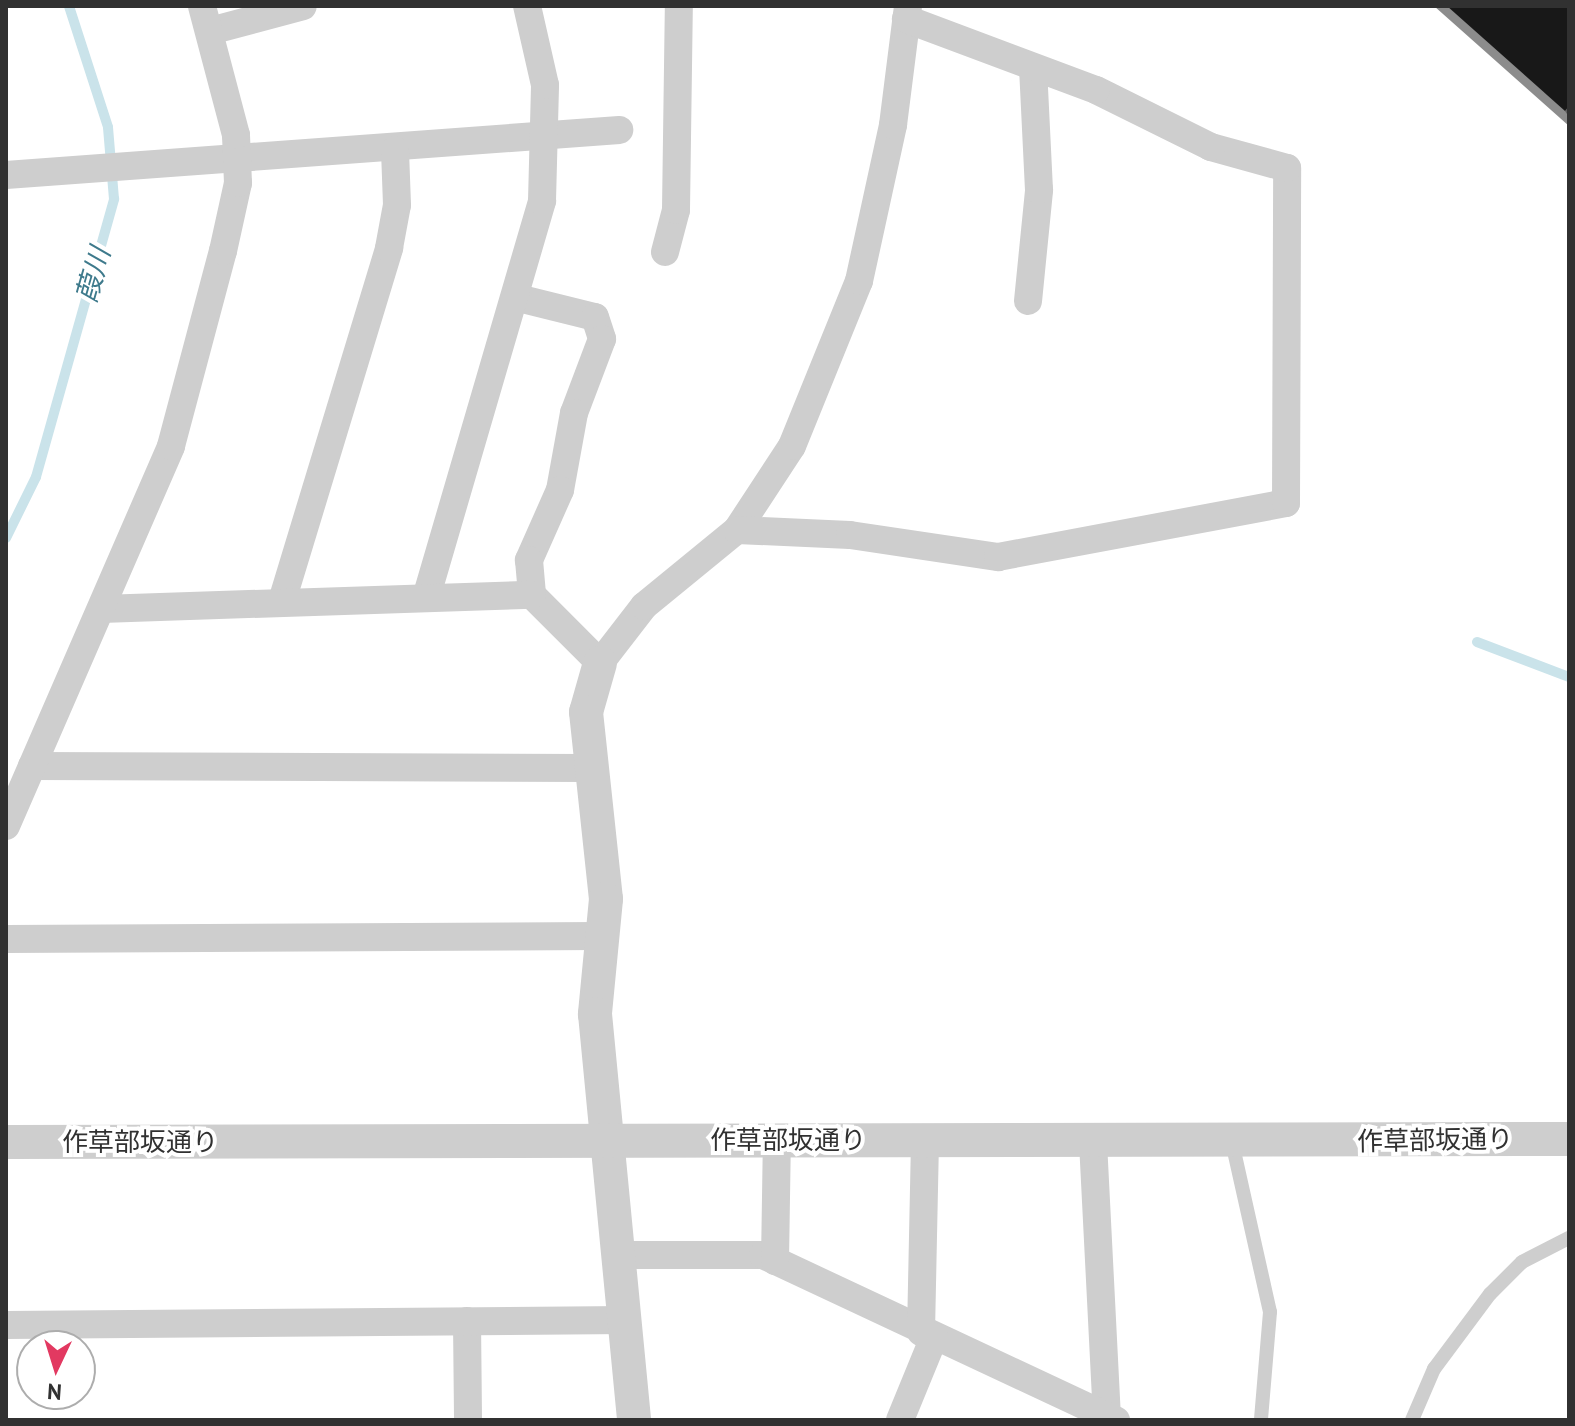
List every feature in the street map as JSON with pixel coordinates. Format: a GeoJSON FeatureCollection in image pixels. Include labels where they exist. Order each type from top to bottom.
{"type":"FeatureCollection","features":[{"type":"Feature","properties":{"kind":"street"},"geometry":{"type":"LineString","coordinates":[[6,826],[171,446],[223,251],[238,160],[206,19],[303,6]]}},
{"type":"Feature","properties":{"kind":"street"},"geometry":{"type":"LineString","coordinates":[[426,598],[518,298],[542,201],[548,139],[527,6]]}},
{"type":"Feature","properties":{"kind":"street"},"geometry":{"type":"LineString","coordinates":[[665,252],[676,210],[679,6]]}},
{"type":"Feature","properties":{"kind":"street"},"geometry":{"type":"LineString","coordinates":[[634,1420],[612,1139],[595,1014],[600,936],[606,899],[589,768],[586,712],[600,663],[644,606],[737,530],[792,446],[859,281],[893,125],[907,13],[1211,147],[1287,168],[1286,503],[998,557],[850,535],[737,530]]}},
{"type":"Feature","properties":{"kind":"street"},"geometry":{"type":"LineString","coordinates":[[1028,301],[1039,190],[1033,67]]}},
{"type":"Feature","properties":{"kind":"street"},"geometry":{"type":"LineString","coordinates":[[6,175],[548,139],[619,130]]}},
{"type":"Feature","properties":{"kind":"street"},"geometry":{"type":"LineString","coordinates":[[282,601],[389,248],[397,205],[395,150]]}},
{"type":"Feature","properties":{"kind":"street"},"geometry":{"type":"LineString","coordinates":[[518,298],[595,317],[602,339],[574,413],[560,490],[529,560],[532,595],[600,663]]}},
{"type":"Feature","properties":{"kind":"street"},"geometry":{"type":"LineString","coordinates":[[101,609],[532,595]]}},
{"type":"Feature","properties":{"kind":"street"},"geometry":{"type":"LineString","coordinates":[[32,766],[589,768]]}},
{"type":"Feature","properties":{"kind":"street"},"geometry":{"type":"LineString","coordinates":[[6,939],[600,936]]}},
{"type":"Feature","properties":{"kind":"street","name":"作草部坂通り"},"geometry":{"type":"LineString","coordinates":[[6,1142],[1569,1139]]}},
{"type":"Feature","properties":{"kind":"street"},"geometry":{"type":"LineString","coordinates":[[775,1261],[777,1140]]}},
{"type":"Feature","properties":{"kind":"street"},"geometry":{"type":"LineString","coordinates":[[900,1420],[928,1335],[925,1141]]}},
{"type":"Feature","properties":{"kind":"street"},"geometry":{"type":"LineString","coordinates":[[621,1255],[763,1255],[1111,1419],[1093,1142]]}},
{"type":"Feature","properties":{"kind":"street"},"geometry":{"type":"LineString","coordinates":[[6,1325],[627,1320]]}},
{"type":"Feature","properties":{"kind":"street"},"geometry":{"type":"LineString","coordinates":[[467,1321],[468,1420]]}},
{"type":"Feature","properties":{"kind":"lane"},"geometry":{"type":"LineString","coordinates":[[1232,1142],[1270,1312],[1261,1420]]}},
{"type":"Feature","properties":{"kind":"lane"},"geometry":{"type":"LineString","coordinates":[[1412,1420],[1434,1369],[1490,1294],[1522,1262],[1569,1238]]}},
{"type":"Feature","properties":{"kind":"building"},"geometry":{"type":"Polygon","coordinates":[[[1447,6],[1569,6],[1569,106],[1565,111],[1447,6]]]}},
{"type":"Feature","properties":{"kind":"waterway","name":"葭川"},"geometry":{"type":"LineString","coordinates":[[6,538],[36,477],[114,199],[108,127],[69,6]]}},
{"type":"Feature","properties":{"kind":"waterway"},"geometry":{"type":"LineString","coordinates":[[1477,642],[1569,677]]}}]}
